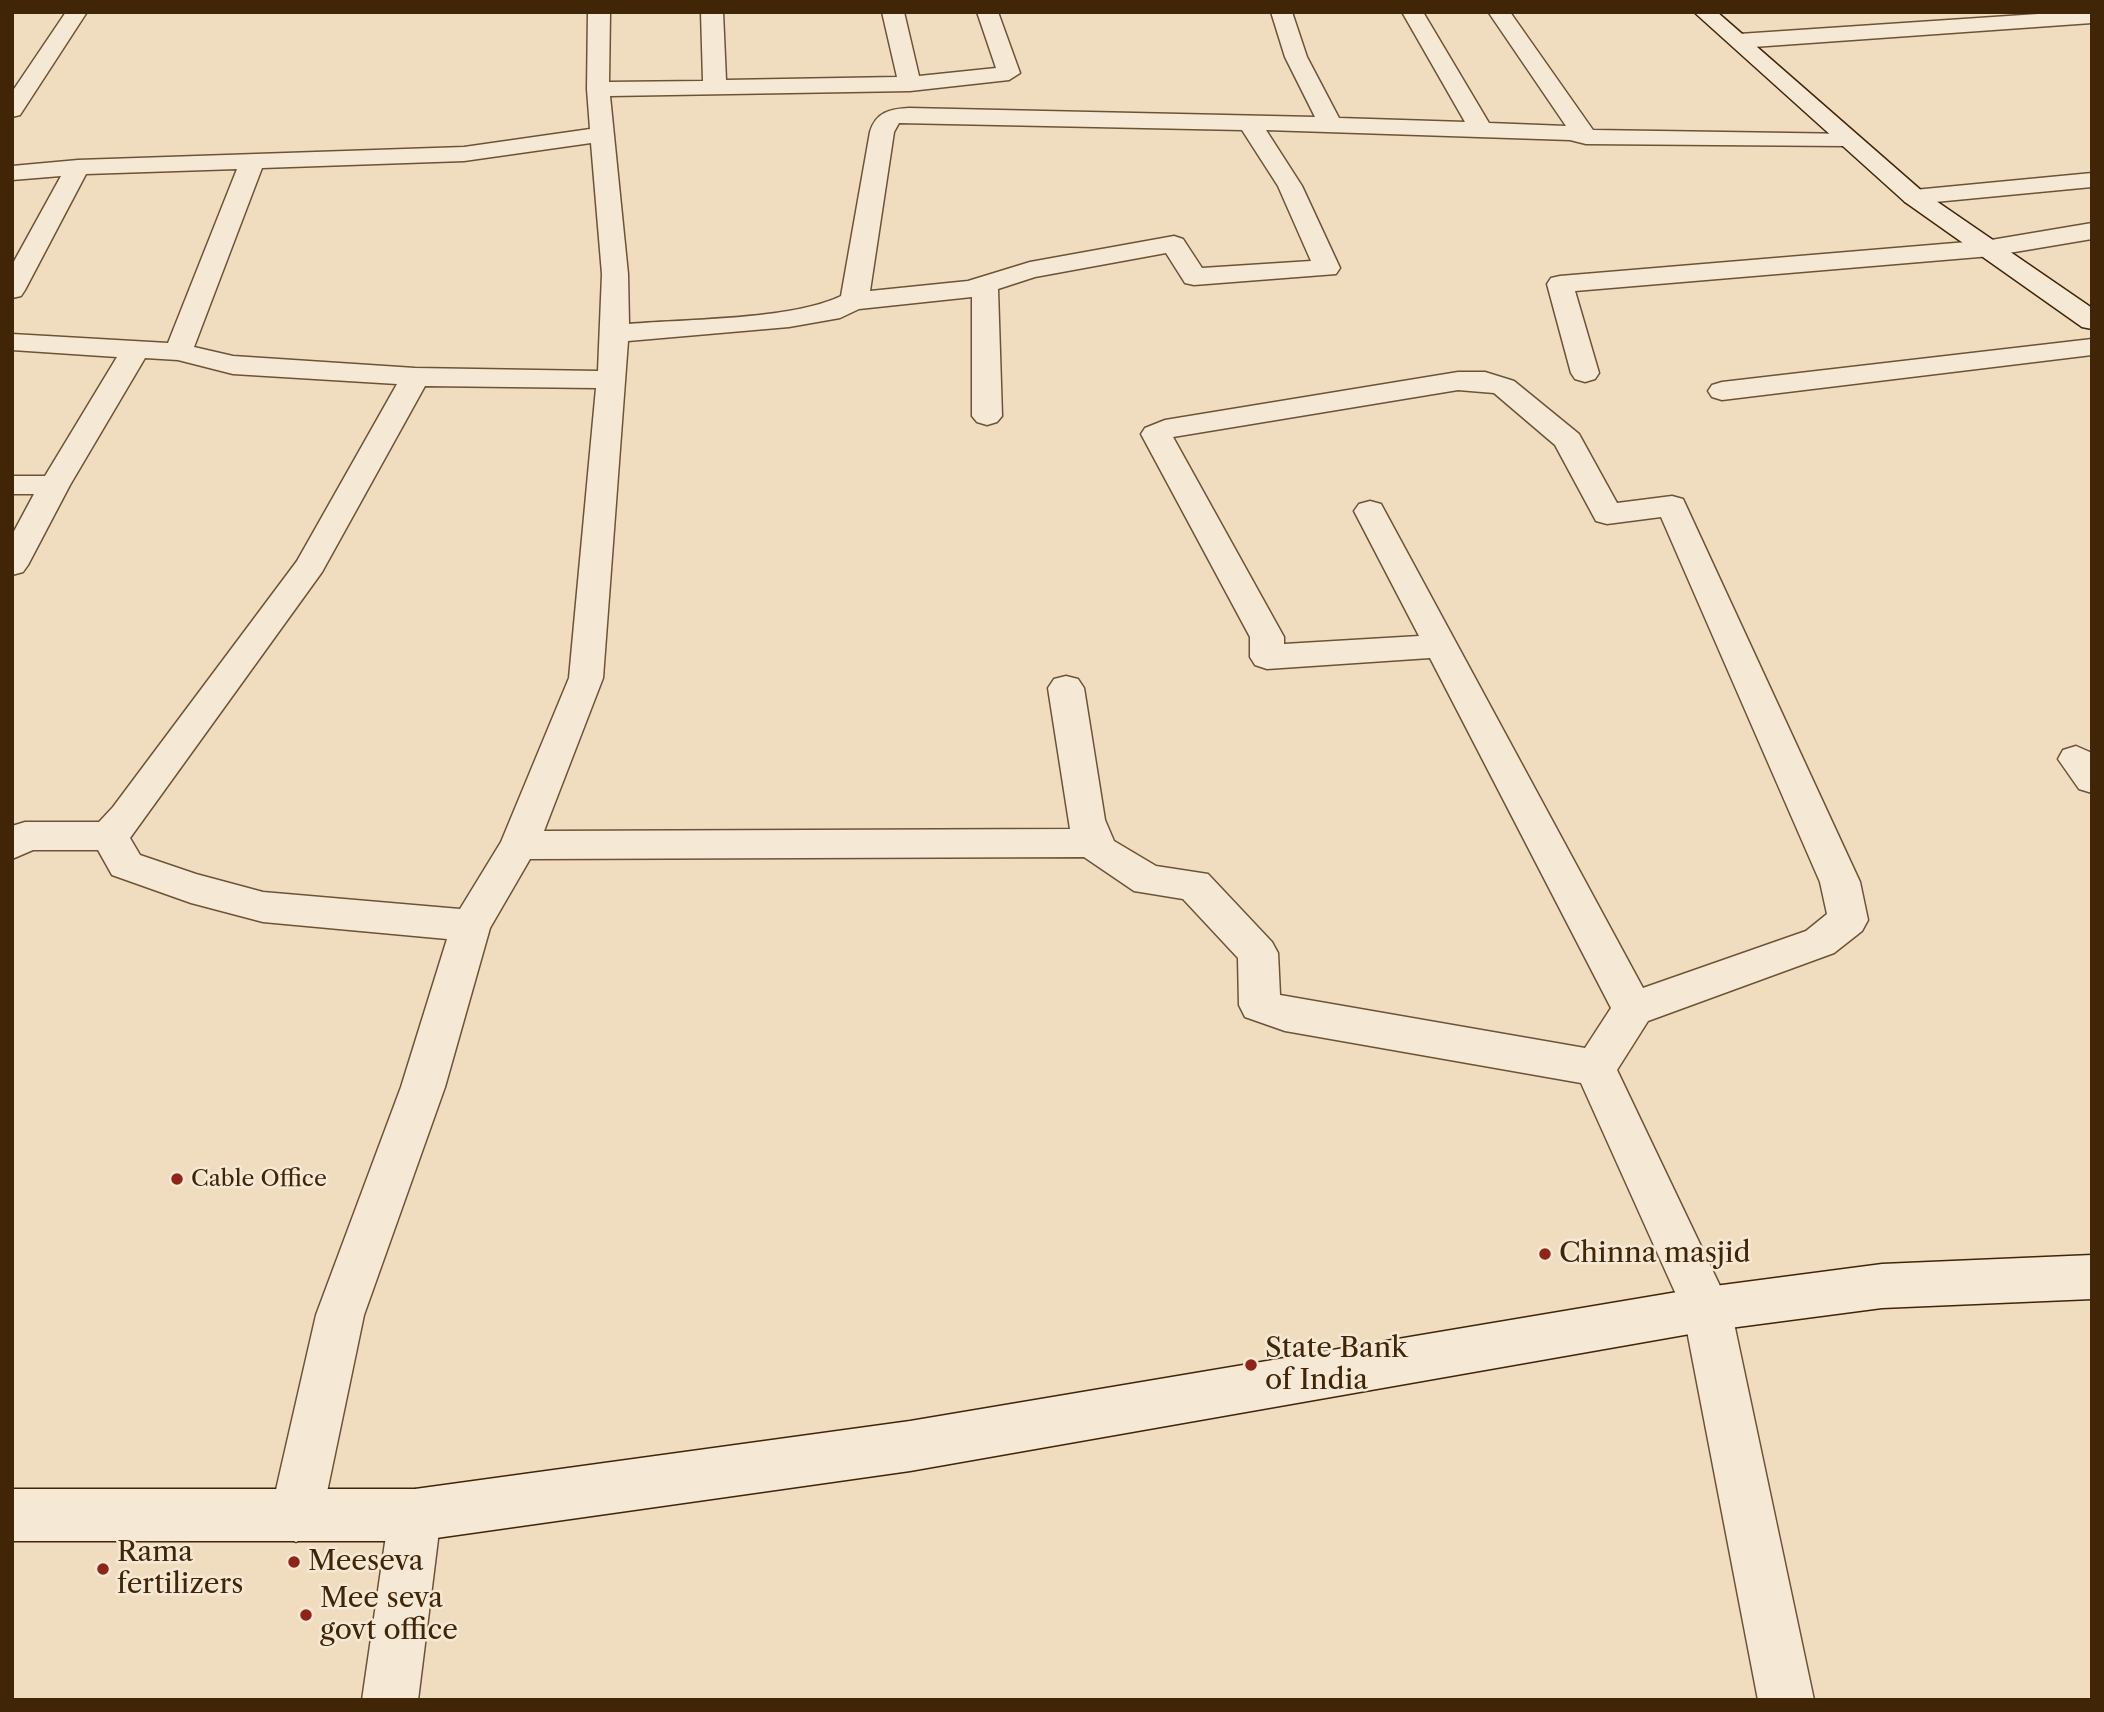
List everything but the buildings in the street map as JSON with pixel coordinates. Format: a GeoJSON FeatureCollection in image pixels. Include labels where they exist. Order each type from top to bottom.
{"type":"FeatureCollection","features":[{"type":"Feature","properties":{"kind":"street"},"geometry":{"type":"LineString","coordinates":[[12,110],[77,12]]}},
{"type":"Feature","properties":{"kind":"street"},"geometry":{"type":"LineString","coordinates":[[296,1516],[340,1315],[423,1087],[471,926],[519,845],[586,678],[615,334],[615,274],[600,135],[599,12]]}},
{"type":"Feature","properties":{"kind":"street"},"geometry":{"type":"LineString","coordinates":[[712,12],[715,88]]}},
{"type":"Feature","properties":{"kind":"street"},"geometry":{"type":"LineString","coordinates":[[893,12],[910,84]]}},
{"type":"Feature","properties":{"kind":"street"},"geometry":{"type":"LineString","coordinates":[[598,89],[910,84],[1009,73],[987,12]]}},
{"type":"Feature","properties":{"kind":"street"},"geometry":{"type":"LineString","coordinates":[[1281,12],[1296,57],[1330,124]]}},
{"type":"Feature","properties":{"kind":"street"},"geometry":{"type":"LineString","coordinates":[[1412,12],[1482,129]]}},
{"type":"Feature","properties":{"kind":"street"},"geometry":{"type":"LineString","coordinates":[[1704,12],[1914,197],[1992,248],[2092,321]]}},
{"type":"Feature","properties":{"kind":"street"},"geometry":{"type":"LineString","coordinates":[[1803,12],[1830,35]]}},
{"type":"Feature","properties":{"kind":"street"},"geometry":{"type":"LineString","coordinates":[[1500,13],[1586,137]]}},
{"type":"Feature","properties":{"kind":"street"},"geometry":{"type":"LineString","coordinates":[[1739,41],[2092,17]]}},
{"type":"Feature","properties":{"kind":"street"},"geometry":{"type":"LineString","coordinates":[[853,302],[859,284],[883,123],[890,117],[909,114],[1251,125],[1330,124],[1571,132],[1586,137],[1846,139]]}},
{"type":"Feature","properties":{"kind":"street"},"geometry":{"type":"LineString","coordinates":[[615,334],[830,312],[853,302],[879,301],[985,286],[1030,270],[1174,244],[1194,277],[1327,268],[1290,186],[1251,125]]}},
{"type":"Feature","properties":{"kind":"street"},"geometry":{"type":"LineString","coordinates":[[12,173],[78,167],[464,154],[600,135]]}},
{"type":"Feature","properties":{"kind":"street"},"geometry":{"type":"LineString","coordinates":[[178,352],[253,160]]}},
{"type":"Feature","properties":{"kind":"street"},"geometry":{"type":"LineString","coordinates":[[12,290],[78,167]]}},
{"type":"Feature","properties":{"kind":"street"},"geometry":{"type":"LineString","coordinates":[[1914,197],[2092,180]]}},
{"type":"Feature","properties":{"kind":"street"},"geometry":{"type":"LineString","coordinates":[[1585,373],[1560,285],[1992,248],[2092,231]]}},
{"type":"Feature","properties":{"kind":"street"},"geometry":{"type":"LineString","coordinates":[[985,286],[986,416]]}},
{"type":"Feature","properties":{"kind":"street"},"geometry":{"type":"LineString","coordinates":[[12,342],[178,352],[233,365],[415,377],[613,380]]}},
{"type":"Feature","properties":{"kind":"street"},"geometry":{"type":"LineString","coordinates":[[1722,391],[2092,346]]}},
{"type":"Feature","properties":{"kind":"street"},"geometry":{"type":"LineString","coordinates":[[12,565],[55,485],[136,349]]}},
{"type":"Feature","properties":{"kind":"street"},"geometry":{"type":"LineString","coordinates":[[109,836],[311,565],[415,377]]}},
{"type":"Feature","properties":{"kind":"street"},"geometry":{"type":"LineString","coordinates":[[1440,646],[1267,657],[1267,637],[1156,434],[1165,429],[1458,381],[1485,381],[1504,387],[1568,440],[1607,514],[1672,506],[1840,882],[1848,920],[1820,942],[1633,1009],[1595,1068]]}},
{"type":"Feature","properties":{"kind":"street"},"geometry":{"type":"LineString","coordinates":[[12,485],[55,485]]}},
{"type":"Feature","properties":{"kind":"street"},"geometry":{"type":"LineString","coordinates":[[1370,511],[1633,1009]]}},
{"type":"Feature","properties":{"kind":"street"},"geometry":{"type":"LineString","coordinates":[[1066,688],[1086,820],[1095,843],[1100,851],[1148,880],[1194,885],[1258,953],[1261,1005],[1284,1014],[1595,1068]]}},
{"type":"Feature","properties":{"kind":"street"},"geometry":{"type":"LineString","coordinates":[[12,845],[25,836],[109,836]]}},
{"type":"Feature","properties":{"kind":"street"},"geometry":{"type":"LineString","coordinates":[[109,836],[126,865],[191,888],[251,904],[471,926]]}},
{"type":"Feature","properties":{"kind":"street"},"geometry":{"type":"LineString","coordinates":[[519,845],[1095,843]]}},
{"type":"Feature","properties":{"kind":"street"},"geometry":{"type":"LineString","coordinates":[[1595,1068],[1706,1309],[1786,1700]]}},
{"type":"Feature","properties":{"kind":"street"},"geometry":{"type":"LineString","coordinates":[[12,1515],[415,1515],[910,1446],[1706,1309],[1882,1286],[2092,1277]]}},
{"type":"Feature","properties":{"kind":"street"},"geometry":{"type":"LineString","coordinates":[[390,1700],[415,1515]]}},
{"type":"Feature","properties":{"kind":"place","name":"Cable Office"},"geometry":{"type":"Point","coordinates":[177,1179]}},
{"type":"Feature","properties":{"kind":"place","name":"Chinna masjid"},"geometry":{"type":"Point","coordinates":[1545,1254]}},
{"type":"Feature","properties":{"kind":"place","name":"State Bank of India"},"geometry":{"type":"Point","coordinates":[1251,1365]}},
{"type":"Feature","properties":{"kind":"place","name":"Meeseva"},"geometry":{"type":"Point","coordinates":[294,1562]}},
{"type":"Feature","properties":{"kind":"place","name":"Rama fertilizers"},"geometry":{"type":"Point","coordinates":[103,1569]}},
{"type":"Feature","properties":{"kind":"place","name":"Mee seva govt office"},"geometry":{"type":"Point","coordinates":[306,1615]}}]}
